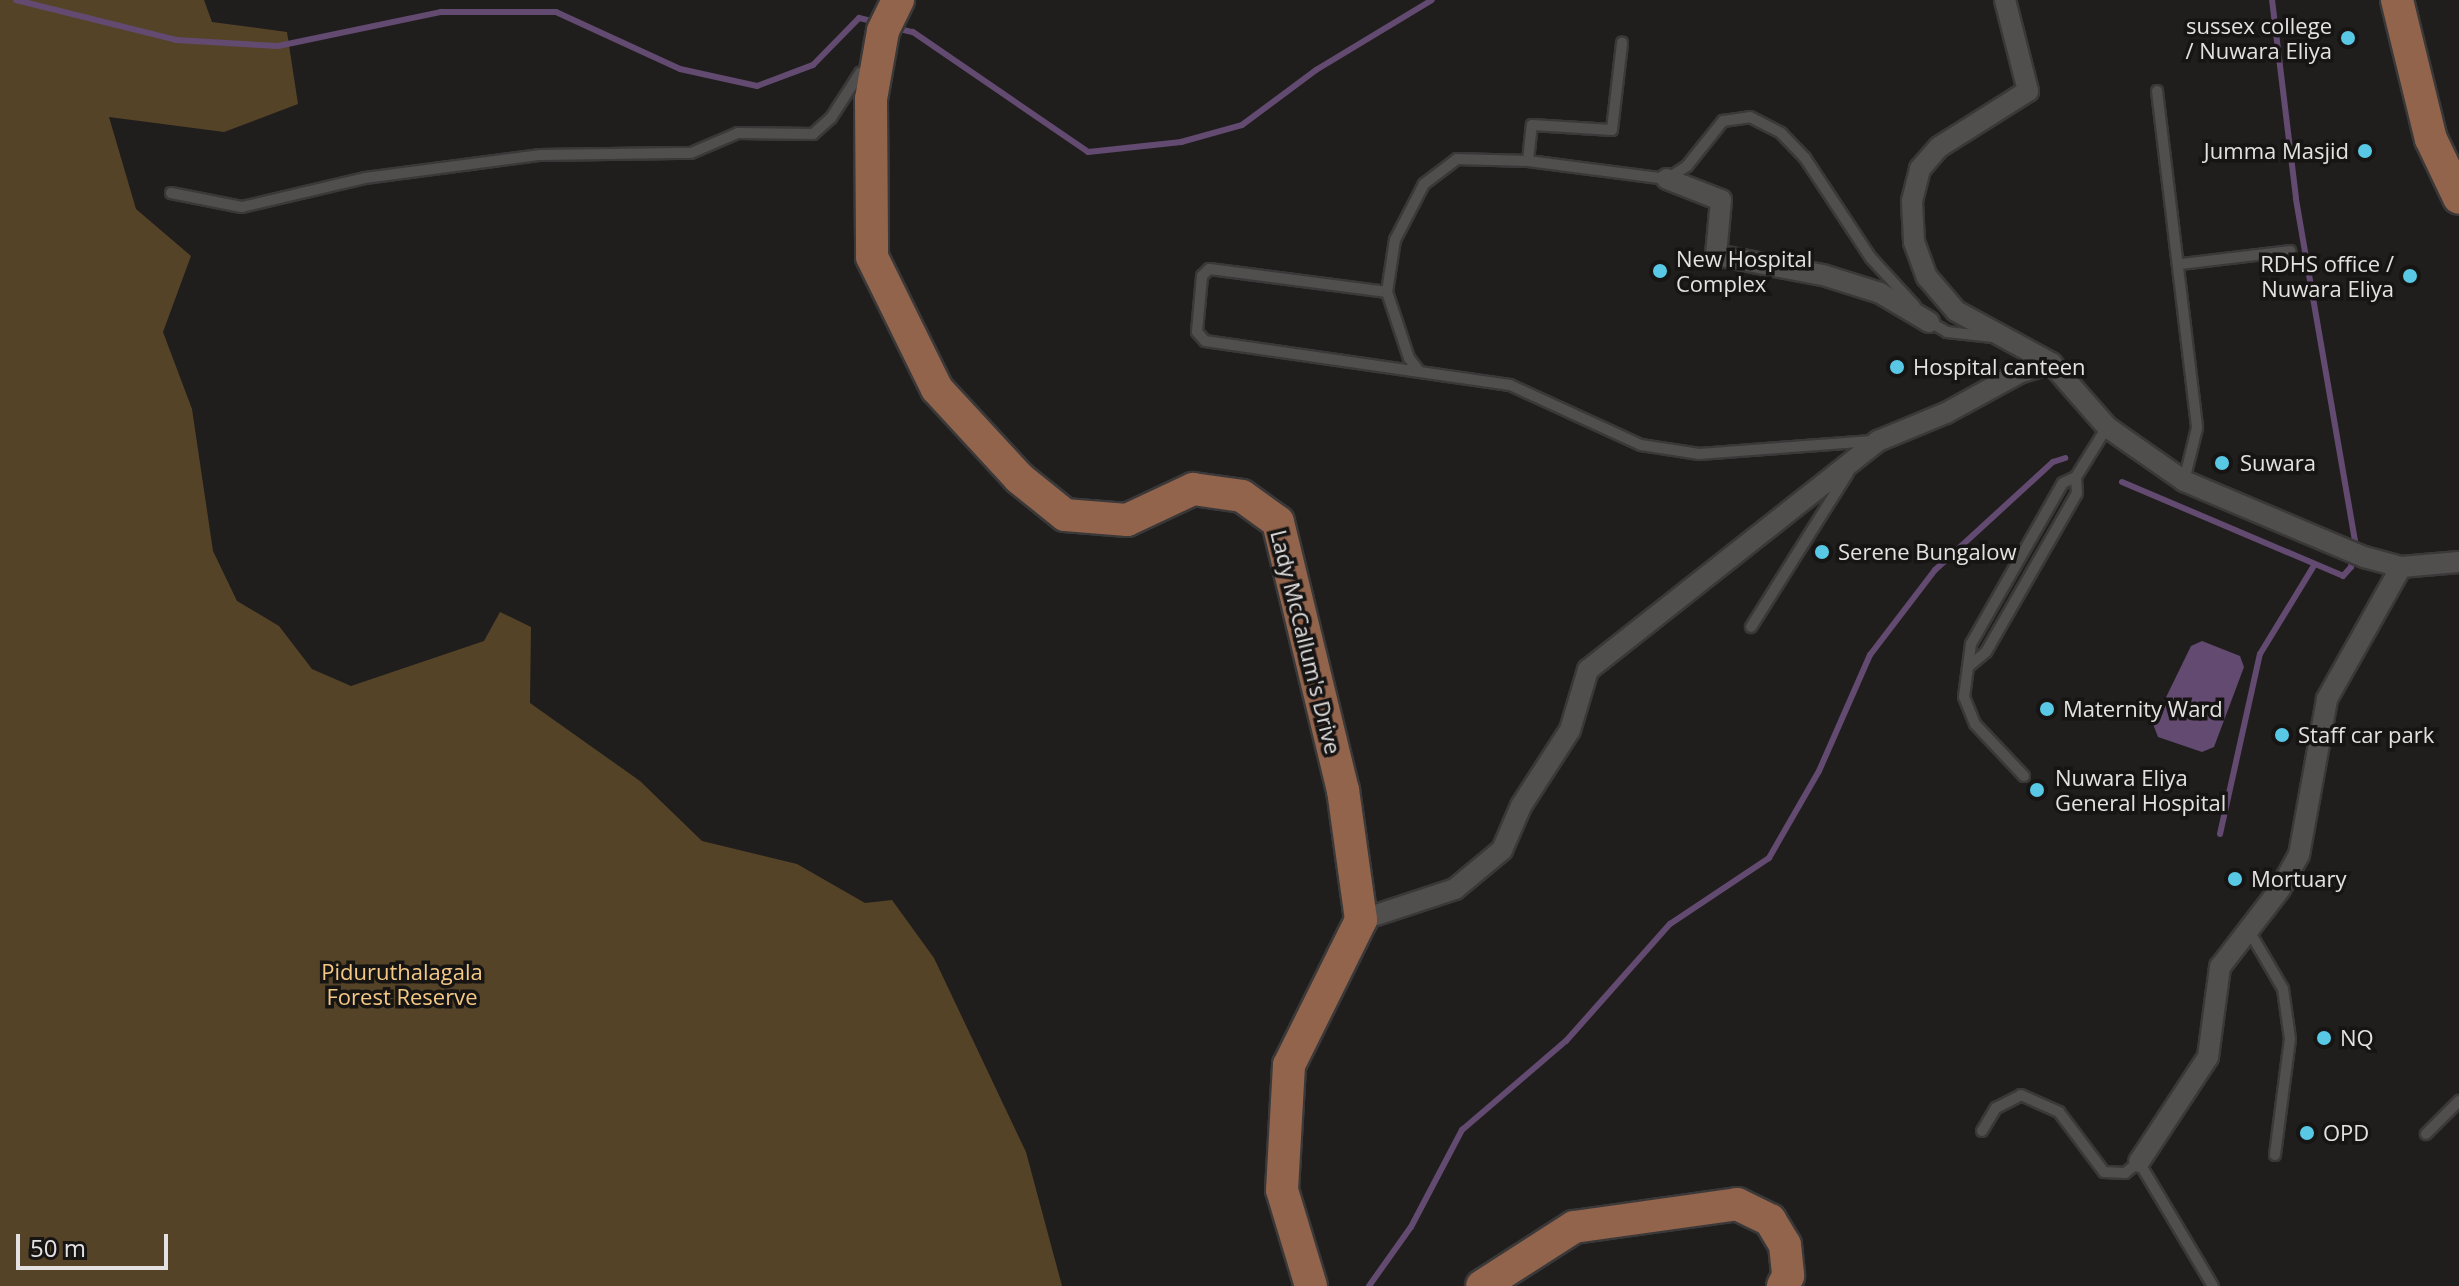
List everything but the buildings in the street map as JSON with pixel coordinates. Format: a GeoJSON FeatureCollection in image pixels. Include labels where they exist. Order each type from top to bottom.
{"type":"FeatureCollection","features":[{"type":"Feature","properties":{"kind":"main road","name":"Lady McCallum's Drive"},"geometry":{"type":"LineString","coordinates":[[898,0],[883,31],[875,71],[872,257],[937,389],[1019,478],[1065,515],[1127,520],[1193,489],[1242,496],[1278,522],[1343,790],[1361,920]]}},
{"type":"Feature","properties":{"kind":"main road"},"geometry":{"type":"LineString","coordinates":[[2397,0],[2431,139],[2459,198]]}},
{"type":"Feature","properties":{"kind":"main road"},"geometry":{"type":"LineString","coordinates":[[1311,1286],[1282,1190],[1289,1065],[1361,920]]}},
{"type":"Feature","properties":{"kind":"main road"},"geometry":{"type":"LineString","coordinates":[[1482,1286],[1574,1227],[1737,1204],[1770,1220],[1785,1245],[1788,1276],[1783,1286]]}},
{"type":"Feature","properties":{"kind":"street"},"geometry":{"type":"LineString","coordinates":[[2005,0],[2015,24],[2028,91],[1939,147],[1920,169],[1912,202],[1914,242],[1927,277],[1956,311],[1999,338],[2051,363],[2107,427],[2184,481],[2324,544],[2364,557],[2401,567],[2459,562]]}},
{"type":"Feature","properties":{"kind":"street"},"geometry":{"type":"LineString","coordinates":[[2015,24],[2020,0]]}},
{"type":"Feature","properties":{"kind":"street"},"geometry":{"type":"LineString","coordinates":[[1667,179],[1721,200],[1716,255],[1866,288],[1929,322]]}},
{"type":"Feature","properties":{"kind":"street"},"geometry":{"type":"LineString","coordinates":[[1361,920],[1455,889],[1502,850],[1521,806],[1570,730],[1588,670],[1878,441],[1946,413],[2019,373],[2051,363]]}},
{"type":"Feature","properties":{"kind":"street"},"geometry":{"type":"LineString","coordinates":[[2139,1162],[2208,1057],[2220,967],[2247,927],[2280,889],[2299,855],[2327,699],[2401,567]]}},
{"type":"Feature","properties":{"kind":"lane"},"geometry":{"type":"LineString","coordinates":[[1528,161],[1532,125],[1612,130],[1622,43]]}},
{"type":"Feature","properties":{"kind":"lane"},"geometry":{"type":"LineString","coordinates":[[171,193],[242,207],[365,178],[540,155],[691,153],[738,133],[813,134],[831,118],[860,73],[875,71]]}},
{"type":"Feature","properties":{"kind":"lane"},"geometry":{"type":"LineString","coordinates":[[2157,91],[2181,264],[2197,428],[2184,481]]}},
{"type":"Feature","properties":{"kind":"lane"},"geometry":{"type":"LineString","coordinates":[[1419,371],[1409,358],[1387,292],[1395,240],[1424,184],[1457,159],[1528,161],[1667,179],[1687,166],[1723,121],[1750,117],[1781,133],[1805,158],[1871,258],[1929,322],[1947,332],[1999,338]]}},
{"type":"Feature","properties":{"kind":"lane"},"geometry":{"type":"LineString","coordinates":[[2181,264],[2290,251]]}},
{"type":"Feature","properties":{"kind":"lane"},"geometry":{"type":"LineString","coordinates":[[1387,292],[1209,269],[1202,276],[1197,332],[1205,341],[1510,385],[1641,445],[1699,454],[1878,441]]}},
{"type":"Feature","properties":{"kind":"lane"},"geometry":{"type":"LineString","coordinates":[[2024,776],[1975,724],[1964,697],[1968,667],[1978,630],[2063,483],[2076,477],[2107,427]]}},
{"type":"Feature","properties":{"kind":"lane"},"geometry":{"type":"LineString","coordinates":[[1751,627],[1858,457]]}},
{"type":"Feature","properties":{"kind":"lane"},"geometry":{"type":"LineString","coordinates":[[1968,667],[1986,652],[2077,493],[2076,477]]}},
{"type":"Feature","properties":{"kind":"lane"},"geometry":{"type":"LineString","coordinates":[[2247,927],[2283,989],[2290,1039],[2275,1155]]}},
{"type":"Feature","properties":{"kind":"lane"},"geometry":{"type":"LineString","coordinates":[[1982,1131],[1996,1108],[2021,1095],[2059,1112],[2104,1172],[2125,1173],[2139,1162],[2213,1286]]}},
{"type":"Feature","properties":{"kind":"lane"},"geometry":{"type":"LineString","coordinates":[[2426,1134],[2459,1101]]}},
{"type":"Feature","properties":{"kind":"green space","name":"Piduruthalagala Forest Reserve"},"geometry":{"type":"Polygon","coordinates":[[[0,0],[204,0],[212,22],[287,32],[298,104],[224,132],[109,117],[136,209],[191,256],[163,332],[192,409],[213,551],[237,601],[279,626],[312,669],[351,686],[484,641],[500,612],[531,627],[530,703],[640,781],[702,841],[797,864],[865,903],[892,900],[934,958],[1026,1152],[1062,1286],[0,1286],[0,0]]]}},
{"type":"Feature","properties":{"kind":"shaded area"},"geometry":{"type":"Polygon","coordinates":[[[2202,641],[2240,656],[2244,667],[2214,747],[2202,752],[2158,737],[2153,724],[2191,646],[2202,641]]]}},
{"type":"Feature","properties":{"kind":"waterway"},"geometry":{"type":"LineString","coordinates":[[16,0],[176,40],[278,46],[441,12],[556,12],[680,69],[757,86],[813,65],[859,18],[877,22]]}},
{"type":"Feature","properties":{"kind":"waterway"},"geometry":{"type":"LineString","coordinates":[[895,28],[913,32],[1088,152],[1181,142],[1242,125],[1316,70],[1432,0]]}},
{"type":"Feature","properties":{"kind":"waterway"},"geometry":{"type":"LineString","coordinates":[[2122,482],[2343,576],[2351,567],[2355,541],[2296,198],[2272,0]]}},
{"type":"Feature","properties":{"kind":"waterway"},"geometry":{"type":"LineString","coordinates":[[1369,1286],[1411,1227],[1462,1130],[1566,1041],[1670,924],[1769,858],[1819,771],[1870,655],[1935,570],[2053,462],[2065,458]]}},
{"type":"Feature","properties":{"kind":"waterway"},"geometry":{"type":"LineString","coordinates":[[2220,834],[2260,654],[2315,564]]}},
{"type":"Feature","properties":{"kind":"place","name":"sussex college / Nuwara Eliya"},"geometry":{"type":"Point","coordinates":[2348,38]}},
{"type":"Feature","properties":{"kind":"place","name":"Jumma Masjid"},"geometry":{"type":"Point","coordinates":[2365,151]}},
{"type":"Feature","properties":{"kind":"place","name":"New Hospital Complex"},"geometry":{"type":"Point","coordinates":[1660,271]}},
{"type":"Feature","properties":{"kind":"place","name":"RDHS office / Nuwara Eliya"},"geometry":{"type":"Point","coordinates":[2410,276]}},
{"type":"Feature","properties":{"kind":"place","name":"Hospital canteen"},"geometry":{"type":"Point","coordinates":[1897,367]}},
{"type":"Feature","properties":{"kind":"place","name":"Suwara"},"geometry":{"type":"Point","coordinates":[2222,463]}},
{"type":"Feature","properties":{"kind":"place","name":"Serene Bungalow"},"geometry":{"type":"Point","coordinates":[1822,552]}},
{"type":"Feature","properties":{"kind":"place","name":"Maternity Ward"},"geometry":{"type":"Point","coordinates":[2047,709]}},
{"type":"Feature","properties":{"kind":"place","name":"Staff car park"},"geometry":{"type":"Point","coordinates":[2282,735]}},
{"type":"Feature","properties":{"kind":"place","name":"Nuwara Eliya General Hospital"},"geometry":{"type":"Point","coordinates":[2037,790]}},
{"type":"Feature","properties":{"kind":"place","name":"Mortuary"},"geometry":{"type":"Point","coordinates":[2235,879]}},
{"type":"Feature","properties":{"kind":"place","name":"NQ"},"geometry":{"type":"Point","coordinates":[2324,1038]}},
{"type":"Feature","properties":{"kind":"place","name":"OPD"},"geometry":{"type":"Point","coordinates":[2307,1133]}}]}
